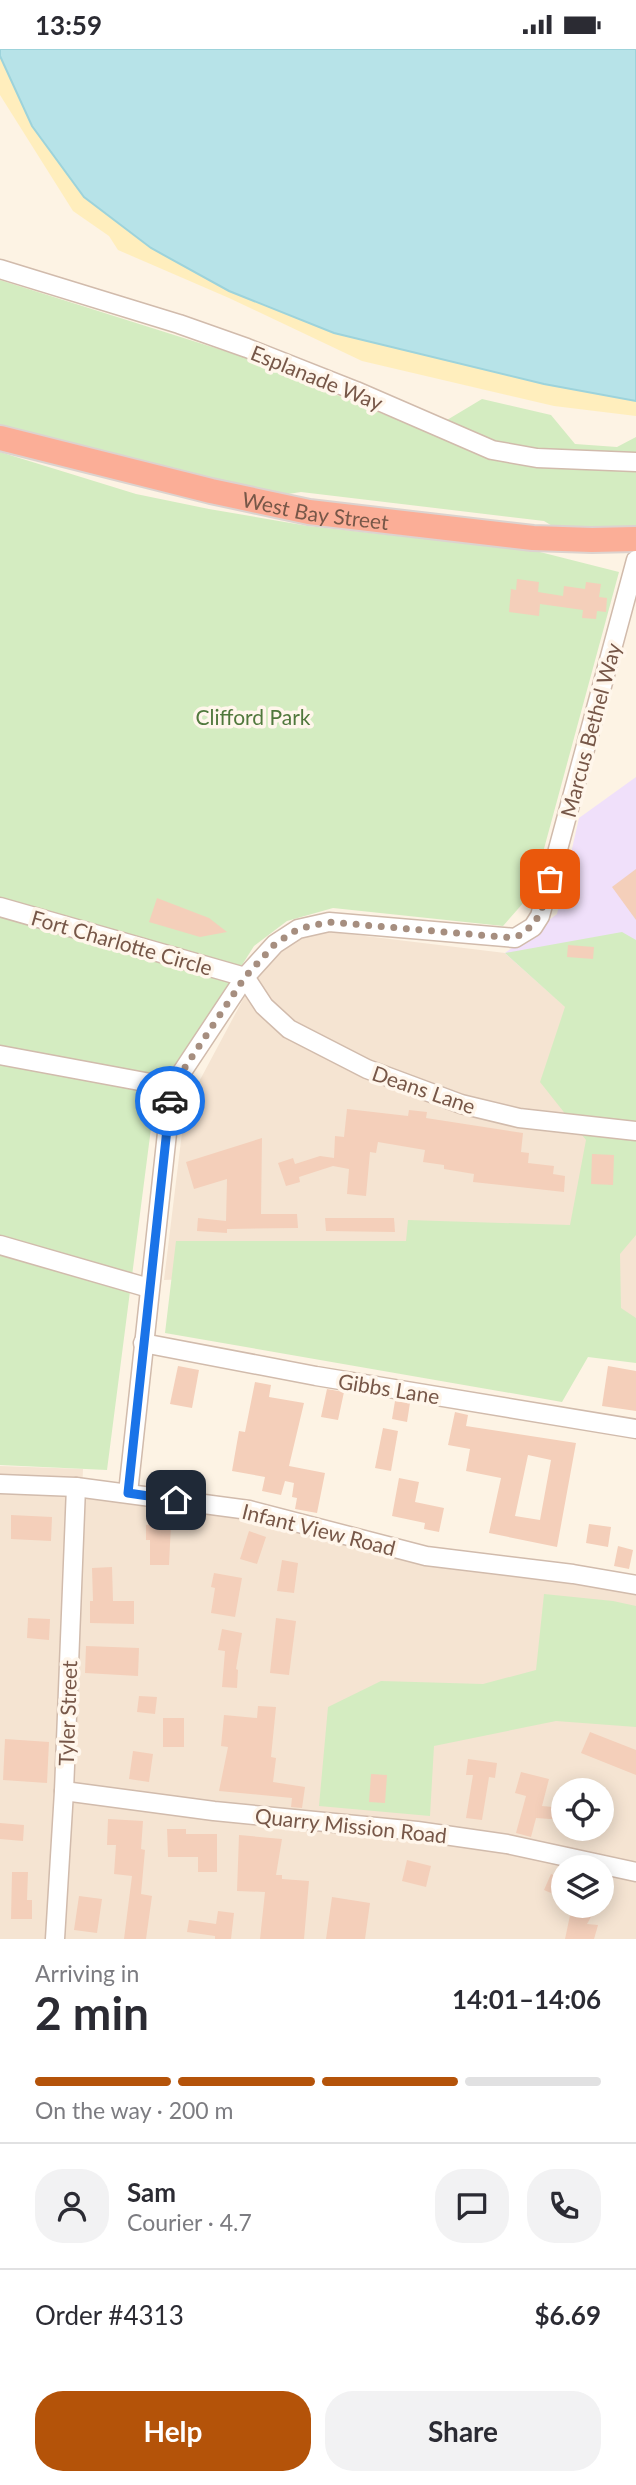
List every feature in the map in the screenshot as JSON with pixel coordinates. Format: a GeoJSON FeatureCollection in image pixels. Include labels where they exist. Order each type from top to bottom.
{"type":"FeatureCollection","features":[{"type":"Feature","properties":{"kind":"highway","name":"West Bay Street"},"geometry":{"type":"LineString","coordinates":[[0,438],[211,491],[309,512],[533,538],[636,539]]}},
{"type":"Feature","properties":{"kind":"street","name":"Esplanade Way"},"geometry":{"type":"LineString","coordinates":[[0,268],[235,344],[356,391],[492,450],[537,458],[636,462]]}},
{"type":"Feature","properties":{"kind":"street","name":"Marcus Bethel Way"},"geometry":{"type":"LineString","coordinates":[[128,1493],[172,1087],[245,977],[275,944],[298,929],[329,922],[515,938],[533,927],[540,916],[636,560]]}},
{"type":"Feature","properties":{"kind":"street","name":"Fort Charlotte Circle"},"geometry":{"type":"LineString","coordinates":[[0,907],[245,977]]}},
{"type":"Feature","properties":{"kind":"street","name":"Deans Lane"},"geometry":{"type":"LineString","coordinates":[[245,977],[264,1006],[289,1029],[367,1069],[461,1104],[519,1118],[636,1131]]}},
{"type":"Feature","properties":{"kind":"street"},"geometry":{"type":"LineString","coordinates":[[0,1055],[172,1087]]}},
{"type":"Feature","properties":{"kind":"street"},"geometry":{"type":"LineString","coordinates":[[0,1245],[149,1288]]}},
{"type":"Feature","properties":{"kind":"street","name":"Gibbs Lane"},"geometry":{"type":"LineString","coordinates":[[143,1343],[316,1376],[636,1429]]}},
{"type":"Feature","properties":{"kind":"street","name":"Infant View Road"},"geometry":{"type":"LineString","coordinates":[[0,1483],[76,1487],[249,1510],[426,1556],[573,1574],[636,1585]]}},
{"type":"Feature","properties":{"kind":"street","name":"Tyler Street"},"geometry":{"type":"LineString","coordinates":[[55,1939],[64,1791],[76,1487]]}},
{"type":"Feature","properties":{"kind":"street","name":"Quarry Mission Road"},"geometry":{"type":"LineString","coordinates":[[64,1791],[214,1811],[417,1831],[507,1844],[636,1872]]}},
{"type":"Feature","properties":{"kind":"shaded area"},"geometry":{"type":"Polygon","coordinates":[[[636,777],[636,1069],[505,953],[557,914],[579,818],[636,777]]]}},
{"type":"Feature","properties":{"kind":"shaded area"},"geometry":{"type":"Polygon","coordinates":[[[324,931],[505,953],[636,1070],[636,1335],[574,1264],[164,1280],[185,1108],[248,990],[285,944],[324,931]]]}},
{"type":"Feature","properties":{"kind":"shaded area"},"geometry":{"type":"Polygon","coordinates":[[[0,1466],[83,1469],[82,1494],[234,1512],[636,1591],[636,1939],[0,1939],[0,1466]]]}},
{"type":"Feature","properties":{"kind":"green space"},"geometry":{"type":"Polygon","coordinates":[[[0,280],[247,358],[427,432],[482,399],[551,415],[575,444],[617,447],[636,437],[636,529],[559,530],[544,521],[301,492],[288,494],[244,489],[0,432],[0,280]]]}},
{"type":"Feature","properties":{"kind":"green space","name":"Clifford Park"},"geometry":{"type":"Polygon","coordinates":[[[0,452],[136,494],[209,509],[308,526],[536,551],[619,572],[532,893],[503,926],[333,908],[287,921],[254,946],[154,1105],[107,1470],[0,1465],[0,452]]]}},
{"type":"Feature","properties":{"kind":"green space"},"geometry":{"type":"Polygon","coordinates":[[[622,932],[636,940],[636,1235],[620,1254],[621,1308],[636,1318],[636,1363],[588,1357],[562,1402],[165,1333],[176,1241],[406,1241],[408,1220],[570,1225],[586,1140],[540,1082],[565,1007],[505,953],[622,932]]]}},
{"type":"Feature","properties":{"kind":"green space"},"geometry":{"type":"Polygon","coordinates":[[[544,1594],[636,1606],[636,1727],[556,1721],[434,1746],[430,1816],[319,1806],[328,1707],[381,1681],[483,1684],[536,1670],[544,1594]]]}},
{"type":"Feature","properties":{"kind":"sand"},"geometry":{"type":"Polygon","coordinates":[[[0,49],[636,377],[636,416],[554,406],[362,361],[229,298],[118,250],[109,236],[73,211],[0,95],[0,49]]]}},
{"type":"Feature","properties":{"kind":"water"},"geometry":{"type":"Polygon","coordinates":[[[0,49],[636,49],[636,401],[544,384],[334,333],[229,291],[151,248],[84,197],[32,126],[0,56],[0,49]]]}},
{"type":"Feature","properties":{"kind":"building"},"geometry":{"type":"Polygon","coordinates":[[[517,579],[539,582],[538,592],[563,596],[564,586],[585,589],[586,582],[601,584],[599,597],[607,598],[606,612],[597,611],[596,619],[582,618],[583,610],[540,604],[539,616],[509,612],[511,589],[516,590],[517,579]]]}},
{"type":"Feature","properties":{"kind":"building"},"geometry":{"type":"Polygon","coordinates":[[[636,869],[636,920],[612,887],[636,869]]]}},
{"type":"Feature","properties":{"kind":"building"},"geometry":{"type":"Polygon","coordinates":[[[157,898],[209,918],[227,932],[200,937],[149,922],[157,898]]]}},
{"type":"Feature","properties":{"kind":"building"},"geometry":{"type":"Polygon","coordinates":[[[568,945],[594,947],[593,959],[567,957],[568,945]]]}},
{"type":"Feature","properties":{"kind":"building"},"geometry":{"type":"Polygon","coordinates":[[[347,1109],[408,1116],[409,1110],[427,1112],[426,1118],[523,1133],[521,1152],[529,1153],[528,1163],[554,1166],[553,1174],[565,1176],[564,1192],[473,1182],[474,1174],[423,1162],[425,1150],[378,1142],[376,1153],[370,1152],[366,1196],[347,1194],[349,1169],[333,1166],[299,1177],[300,1182],[286,1186],[278,1163],[293,1158],[295,1164],[320,1156],[334,1158],[335,1136],[344,1137],[347,1109]]]}},
{"type":"Feature","properties":{"kind":"building"},"geometry":{"type":"Polygon","coordinates":[[[262,1138],[261,1214],[297,1214],[298,1228],[227,1229],[227,1233],[197,1231],[198,1218],[226,1221],[227,1179],[194,1189],[186,1162],[262,1138]]]}},
{"type":"Feature","properties":{"kind":"building"},"geometry":{"type":"Polygon","coordinates":[[[592,1154],[614,1155],[613,1185],[591,1184],[592,1154]]]}},
{"type":"Feature","properties":{"kind":"building"},"geometry":{"type":"Polygon","coordinates":[[[325,1218],[394,1218],[395,1232],[326,1231],[325,1218]]]}},
{"type":"Feature","properties":{"kind":"building"},"geometry":{"type":"Polygon","coordinates":[[[178,1366],[199,1370],[192,1408],[170,1404],[178,1366]]]}},
{"type":"Feature","properties":{"kind":"building"},"geometry":{"type":"Polygon","coordinates":[[[608,1366],[636,1371],[636,1411],[602,1406],[608,1366]]]}},
{"type":"Feature","properties":{"kind":"building"},"geometry":{"type":"Polygon","coordinates":[[[255,1382],[271,1385],[269,1397],[304,1403],[289,1466],[325,1473],[317,1513],[295,1509],[297,1498],[292,1497],[294,1483],[285,1481],[281,1495],[262,1491],[265,1477],[232,1471],[239,1431],[245,1432],[255,1382]]]}},
{"type":"Feature","properties":{"kind":"building"},"geometry":{"type":"Polygon","coordinates":[[[327,1389],[344,1392],[338,1420],[321,1417],[327,1389]]]}},
{"type":"Feature","properties":{"kind":"building"},"geometry":{"type":"Polygon","coordinates":[[[395,1401],[410,1403],[407,1422],[392,1419],[395,1401]]]}},
{"type":"Feature","properties":{"kind":"building"},"geometry":{"type":"Polygon","coordinates":[[[455,1412],[468,1415],[466,1426],[576,1443],[557,1547],[489,1533],[501,1478],[466,1471],[470,1449],[448,1445],[455,1412]],[[528,1455],[515,1516],[540,1520],[551,1460],[528,1455]]]}},
{"type":"Feature","properties":{"kind":"building"},"geometry":{"type":"Polygon","coordinates":[[[383,1428],[398,1431],[391,1471],[375,1468],[383,1428]]]}},
{"type":"Feature","properties":{"kind":"building"},"geometry":{"type":"Polygon","coordinates":[[[399,1478],[419,1482],[415,1502],[444,1508],[439,1532],[424,1529],[425,1523],[392,1516],[399,1478]]]}},
{"type":"Feature","properties":{"kind":"building"},"geometry":{"type":"Polygon","coordinates":[[[11,1515],[52,1517],[51,1541],[11,1539],[11,1515]]]}},
{"type":"Feature","properties":{"kind":"building"},"geometry":{"type":"Polygon","coordinates":[[[171,1524],[169,1565],[150,1565],[150,1540],[146,1540],[146,1525],[171,1524]]]}},
{"type":"Feature","properties":{"kind":"building"},"geometry":{"type":"Polygon","coordinates":[[[589,1524],[611,1527],[608,1547],[586,1543],[589,1524]]]}},
{"type":"Feature","properties":{"kind":"building"},"geometry":{"type":"Polygon","coordinates":[[[249,1531],[266,1537],[257,1564],[240,1559],[249,1531]]]}},
{"type":"Feature","properties":{"kind":"building"},"geometry":{"type":"Polygon","coordinates":[[[618,1546],[633,1550],[629,1569],[614,1566],[618,1546]]]}},
{"type":"Feature","properties":{"kind":"building"},"geometry":{"type":"Polygon","coordinates":[[[282,1560],[298,1563],[294,1593],[277,1591],[282,1560]]]}},
{"type":"Feature","properties":{"kind":"building"},"geometry":{"type":"Polygon","coordinates":[[[112,1567],[113,1601],[134,1601],[134,1624],[90,1623],[90,1601],[93,1601],[92,1568],[112,1567]]]}},
{"type":"Feature","properties":{"kind":"building"},"geometry":{"type":"Polygon","coordinates":[[[214,1573],[242,1578],[235,1617],[211,1613],[215,1588],[211,1587],[214,1573]]]}},
{"type":"Feature","properties":{"kind":"building"},"geometry":{"type":"Polygon","coordinates":[[[28,1618],[50,1619],[49,1640],[27,1638],[28,1618]]]}},
{"type":"Feature","properties":{"kind":"building"},"geometry":{"type":"Polygon","coordinates":[[[276,1618],[296,1621],[289,1675],[270,1673],[276,1618]]]}},
{"type":"Feature","properties":{"kind":"building"},"geometry":{"type":"Polygon","coordinates":[[[222,1629],[242,1633],[236,1669],[237,1688],[222,1687],[225,1651],[218,1650],[222,1629]]]}},
{"type":"Feature","properties":{"kind":"building"},"geometry":{"type":"Polygon","coordinates":[[[86,1646],[139,1648],[138,1676],[85,1673],[86,1646]]]}},
{"type":"Feature","properties":{"kind":"building"},"geometry":{"type":"Polygon","coordinates":[[[139,1696],[157,1697],[155,1714],[137,1712],[139,1696]]]}},
{"type":"Feature","properties":{"kind":"building"},"geometry":{"type":"Polygon","coordinates":[[[258,1706],[276,1707],[271,1757],[276,1758],[273,1782],[305,1787],[302,1808],[291,1807],[292,1798],[219,1791],[228,1747],[221,1746],[224,1715],[257,1718],[258,1706]]]}},
{"type":"Feature","properties":{"kind":"building"},"geometry":{"type":"Polygon","coordinates":[[[163,1718],[184,1718],[184,1747],[163,1747],[163,1718]]]}},
{"type":"Feature","properties":{"kind":"building"},"geometry":{"type":"Polygon","coordinates":[[[590,1732],[636,1750],[636,1775],[581,1753],[590,1732]]]}},
{"type":"Feature","properties":{"kind":"building"},"geometry":{"type":"Polygon","coordinates":[[[5,1739],[49,1742],[47,1783],[3,1780],[5,1739]]]}},
{"type":"Feature","properties":{"kind":"building"},"geometry":{"type":"Polygon","coordinates":[[[133,1751],[153,1754],[149,1782],[129,1779],[133,1751]]]}},
{"type":"Feature","properties":{"kind":"building"},"geometry":{"type":"Polygon","coordinates":[[[468,1759],[497,1763],[495,1778],[489,1777],[482,1820],[466,1818],[473,1775],[466,1775],[468,1759]]]}},
{"type":"Feature","properties":{"kind":"building"},"geometry":{"type":"Polygon","coordinates":[[[521,1772],[549,1779],[542,1806],[551,1807],[551,1819],[536,1818],[531,1837],[516,1833],[526,1796],[515,1793],[521,1772]]]}},
{"type":"Feature","properties":{"kind":"building"},"geometry":{"type":"Polygon","coordinates":[[[371,1774],[387,1775],[385,1803],[369,1802],[371,1774]]]}},
{"type":"Feature","properties":{"kind":"building"},"geometry":{"type":"Polygon","coordinates":[[[108,1819],[143,1821],[141,1849],[145,1850],[141,1894],[152,1896],[146,1939],[124,1939],[132,1876],[114,1874],[116,1845],[107,1845],[108,1819]]]}},
{"type":"Feature","properties":{"kind":"building"},"geometry":{"type":"Polygon","coordinates":[[[0,1823],[24,1825],[23,1841],[0,1839],[0,1823]]]}},
{"type":"Feature","properties":{"kind":"building"},"geometry":{"type":"Polygon","coordinates":[[[167,1829],[186,1829],[186,1834],[217,1834],[217,1872],[198,1872],[198,1857],[168,1857],[167,1829]]]}},
{"type":"Feature","properties":{"kind":"building"},"geometry":{"type":"Polygon","coordinates":[[[239,1835],[282,1839],[276,1875],[282,1875],[282,1879],[309,1881],[304,1939],[260,1939],[265,1892],[237,1891],[239,1835]]]}},
{"type":"Feature","properties":{"kind":"building"},"geometry":{"type":"Polygon","coordinates":[[[407,1860],[431,1866],[426,1887],[402,1881],[407,1860]]]}},
{"type":"Feature","properties":{"kind":"building"},"geometry":{"type":"Polygon","coordinates":[[[12,1872],[28,1872],[27,1900],[32,1900],[32,1919],[11,1919],[12,1872]]]}},
{"type":"Feature","properties":{"kind":"building"},"geometry":{"type":"Polygon","coordinates":[[[551,1874],[551,1893],[544,1890],[551,1874]]]}},
{"type":"Feature","properties":{"kind":"building"},"geometry":{"type":"Polygon","coordinates":[[[79,1896],[102,1899],[97,1933],[74,1930],[79,1896]]]}},
{"type":"Feature","properties":{"kind":"building"},"geometry":{"type":"Polygon","coordinates":[[[332,1897],[370,1903],[365,1939],[326,1939],[332,1897]]]}},
{"type":"Feature","properties":{"kind":"building"},"geometry":{"type":"Polygon","coordinates":[[[218,1911],[234,1913],[231,1939],[215,1939],[215,1936],[187,1932],[189,1920],[216,1924],[218,1911]]]}},
{"type":"Feature","properties":{"kind":"building"},"geometry":{"type":"Polygon","coordinates":[[[569,1918],[590,1918],[587,1924],[598,1925],[594,1939],[565,1939],[569,1918]]]}},
{"type":"Feature","properties":{"kind":"way so far"},"geometry":{"type":"LineString","coordinates":[[170,1101],[172,1087],[245,977],[275,944],[298,929],[329,922],[515,938],[533,927],[540,916],[550,879]]}},
{"type":"Feature","properties":{"kind":"route"},"geometry":{"type":"LineString","coordinates":[[170,1101],[128,1493],[176,1500]]}}]}
